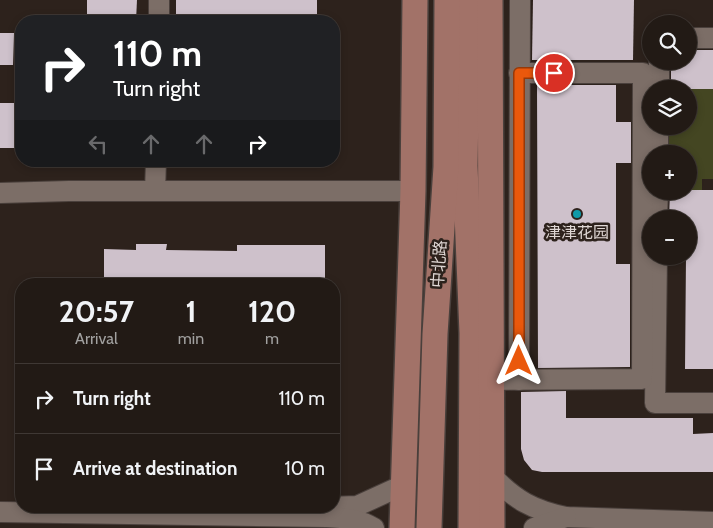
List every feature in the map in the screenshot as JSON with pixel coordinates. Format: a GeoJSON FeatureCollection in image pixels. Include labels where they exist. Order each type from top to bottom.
{"type":"FeatureCollection","features":[{"type":"Feature","properties":{"kind":"main road","name":"中北路"},"geometry":{"type":"LineString","coordinates":[[402,528],[413,191],[415,0]]}},
{"type":"Feature","properties":{"kind":"main road","name":"中北路"},"geometry":{"type":"LineString","coordinates":[[447,0],[456,166],[472,333],[482,380],[492,476],[492,528]]}},
{"type":"Feature","properties":{"kind":"main road","name":"中北路"},"geometry":{"type":"LineString","coordinates":[[430,528],[435,334],[456,166],[468,0]]}},
{"type":"Feature","properties":{"kind":"main road","name":"中北路"},"geometry":{"type":"LineString","coordinates":[[471,528],[482,380],[490,169],[490,0]]}},
{"type":"Feature","properties":{"kind":"main road"},"geometry":{"type":"LineString","coordinates":[[472,333],[490,169]]}},
{"type":"Feature","properties":{"kind":"main road"},"geometry":{"type":"LineString","coordinates":[[413,191],[435,334]]}},
{"type":"Feature","properties":{"kind":"street"},"geometry":{"type":"LineString","coordinates":[[159,0],[159,15]]}},
{"type":"Feature","properties":{"kind":"street"},"geometry":{"type":"LineString","coordinates":[[519,380],[520,0]]}},
{"type":"Feature","properties":{"kind":"street"},"geometry":{"type":"LineString","coordinates":[[697,38],[713,38]]}},
{"type":"Feature","properties":{"kind":"street"},"geometry":{"type":"LineString","coordinates":[[482,380],[642,380],[643,73],[519,73]]}},
{"type":"Feature","properties":{"kind":"street"},"geometry":{"type":"LineString","coordinates":[[154,191],[156,167]]}},
{"type":"Feature","properties":{"kind":"street"},"geometry":{"type":"LineString","coordinates":[[0,192],[413,191]]}},
{"type":"Feature","properties":{"kind":"street"},"geometry":{"type":"LineString","coordinates":[[657,265],[655,403],[713,403]]}},
{"type":"Feature","properties":{"kind":"street"},"geometry":{"type":"LineString","coordinates":[[492,476],[507,492],[529,506],[551,514],[566,517],[713,522]]}},
{"type":"Feature","properties":{"kind":"street"},"geometry":{"type":"LineString","coordinates":[[340,506],[357,506],[403,485]]}},
{"type":"Feature","properties":{"kind":"street"},"geometry":{"type":"LineString","coordinates":[[0,500],[15,501]]}},
{"type":"Feature","properties":{"kind":"street"},"geometry":{"type":"LineString","coordinates":[[0,512],[15,512]]}},
{"type":"Feature","properties":{"kind":"street"},"geometry":{"type":"LineString","coordinates":[[66,513],[328,517],[362,522],[374,528]]}},
{"type":"Feature","properties":{"kind":"street"},"geometry":{"type":"LineString","coordinates":[[534,528],[566,517]]}},
{"type":"Feature","properties":{"kind":"green space"},"geometry":{"type":"Polygon","coordinates":[[[697,89],[713,89],[713,179],[702,179],[702,190],[697,190],[697,145],[668,145],[668,135],[697,135],[697,89]]]}},
{"type":"Feature","properties":{"kind":"building"},"geometry":{"type":"Polygon","coordinates":[[[87,0],[137,0],[136,15],[87,15],[87,0]]]}},
{"type":"Feature","properties":{"kind":"building"},"geometry":{"type":"Polygon","coordinates":[[[176,0],[317,0],[317,15],[176,15],[176,0]]]}},
{"type":"Feature","properties":{"kind":"building"},"geometry":{"type":"Polygon","coordinates":[[[533,0],[634,0],[633,60],[532,60],[533,0]]]}},
{"type":"Feature","properties":{"kind":"building"},"geometry":{"type":"Polygon","coordinates":[[[0,33],[14,33],[13,65],[0,65],[0,33]]]}},
{"type":"Feature","properties":{"kind":"building"},"geometry":{"type":"Polygon","coordinates":[[[697,50],[713,50],[713,89],[697,89],[697,80],[671,80],[671,70],[697,70],[697,50]]]}},
{"type":"Feature","properties":{"kind":"building","name":"津津花园"},"geometry":{"type":"Polygon","coordinates":[[[537,85],[616,85],[616,122],[631,122],[631,163],[616,163],[616,264],[630,264],[630,367],[538,368],[537,85]]]}},
{"type":"Feature","properties":{"kind":"building"},"geometry":{"type":"Polygon","coordinates":[[[0,103],[15,103],[15,148],[0,148],[0,103]]]}},
{"type":"Feature","properties":{"kind":"building"},"geometry":{"type":"Polygon","coordinates":[[[697,190],[713,190],[713,369],[685,369],[686,265],[697,265],[697,210],[669,210],[670,200],[697,200],[697,190]]]}},
{"type":"Feature","properties":{"kind":"building"},"geometry":{"type":"Polygon","coordinates":[[[136,244],[167,244],[166,250],[237,251],[237,245],[325,245],[325,278],[104,278],[104,249],[136,250],[136,244]]]}},
{"type":"Feature","properties":{"kind":"building"},"geometry":{"type":"Polygon","coordinates":[[[566,391],[566,418],[693,418],[693,434],[713,433],[713,472],[542,472],[532,470],[524,460],[521,449],[521,392],[566,391]]]}},
{"type":"Feature","properties":{"kind":"place","name":"津津花园"},"geometry":{"type":"Point","coordinates":[577,214]}},
{"type":"Feature","properties":{"kind":"route"},"geometry":{"type":"LineString","coordinates":[[519,361],[519,73],[554,73]]}}]}
